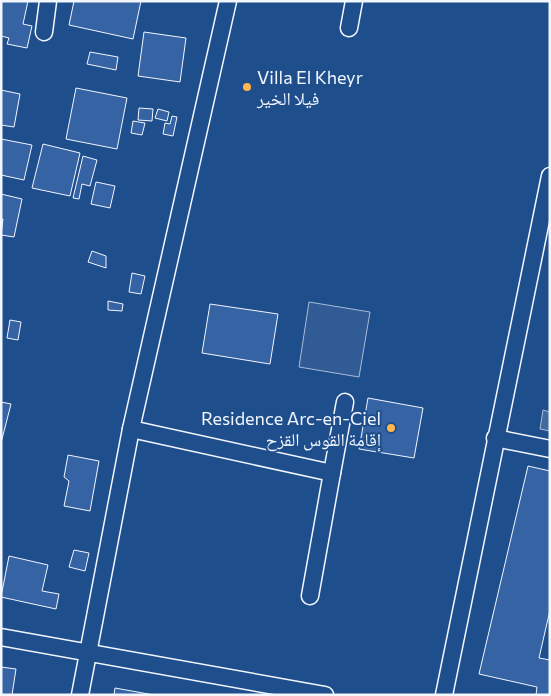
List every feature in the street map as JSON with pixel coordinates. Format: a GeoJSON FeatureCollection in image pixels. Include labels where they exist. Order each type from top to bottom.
{"type":"FeatureCollection","features":[{"type":"Feature","properties":{"kind":"street"},"geometry":{"type":"LineString","coordinates":[[44,32],[48,1]]}},
{"type":"Feature","properties":{"kind":"street"},"geometry":{"type":"LineString","coordinates":[[80,695],[131,430],[228,1]]}},
{"type":"Feature","properties":{"kind":"street"},"geometry":{"type":"LineString","coordinates":[[349,28],[354,1]]}},
{"type":"Feature","properties":{"kind":"street"},"geometry":{"type":"LineString","coordinates":[[444,695],[550,176]]}},
{"type":"Feature","properties":{"kind":"street"},"geometry":{"type":"LineString","coordinates":[[310,596],[345,402]]}},
{"type":"Feature","properties":{"kind":"street"},"geometry":{"type":"LineString","coordinates":[[131,430],[332,473]]}},
{"type":"Feature","properties":{"kind":"street"},"geometry":{"type":"LineString","coordinates":[[495,438],[550,449]]}},
{"type":"Feature","properties":{"kind":"street"},"geometry":{"type":"LineString","coordinates":[[1,637],[325,695]]}},
{"type":"Feature","properties":{"kind":"shaded area"},"geometry":{"type":"Polygon","coordinates":[[[309,302],[370,312],[359,377],[299,367],[309,302]]]}},
{"type":"Feature","properties":{"kind":"shaded area"},"geometry":{"type":"Polygon","coordinates":[[[543,410],[550,412],[550,431],[540,429],[543,410]]]}},
{"type":"Feature","properties":{"kind":"building"},"geometry":{"type":"Polygon","coordinates":[[[1,1],[28,1],[23,24],[32,26],[27,48],[7,44],[9,38],[1,36],[1,1]]]}},
{"type":"Feature","properties":{"kind":"building"},"geometry":{"type":"Polygon","coordinates":[[[74,1],[141,1],[133,39],[69,25],[74,1]]]}},
{"type":"Feature","properties":{"kind":"building"},"geometry":{"type":"Polygon","coordinates":[[[144,32],[186,38],[180,82],[138,76],[144,32]]]}},
{"type":"Feature","properties":{"kind":"building"},"geometry":{"type":"Polygon","coordinates":[[[90,52],[118,57],[116,70],[87,64],[90,52]]]}},
{"type":"Feature","properties":{"kind":"building"},"geometry":{"type":"Polygon","coordinates":[[[76,88],[127,98],[117,149],[66,139],[76,88]]]}},
{"type":"Feature","properties":{"kind":"building"},"geometry":{"type":"Polygon","coordinates":[[[1,90],[20,94],[14,127],[1,125],[1,90]]]}},
{"type":"Feature","properties":{"kind":"building"},"geometry":{"type":"Polygon","coordinates":[[[139,108],[153,109],[152,121],[138,120],[139,108]]]}},
{"type":"Feature","properties":{"kind":"building"},"geometry":{"type":"Polygon","coordinates":[[[158,109],[169,112],[167,121],[155,118],[158,109]]]}},
{"type":"Feature","properties":{"kind":"building"},"geometry":{"type":"Polygon","coordinates":[[[172,116],[177,117],[173,136],[163,134],[165,123],[170,124],[172,116]]]}},
{"type":"Feature","properties":{"kind":"building"},"geometry":{"type":"Polygon","coordinates":[[[133,121],[145,123],[142,135],[131,133],[133,121]]]}},
{"type":"Feature","properties":{"kind":"building"},"geometry":{"type":"Polygon","coordinates":[[[1,139],[32,145],[24,180],[1,175],[1,139]]]}},
{"type":"Feature","properties":{"kind":"building"},"geometry":{"type":"Polygon","coordinates":[[[43,144],[80,153],[70,196],[32,188],[43,144]]]}},
{"type":"Feature","properties":{"kind":"building"},"geometry":{"type":"Polygon","coordinates":[[[83,156],[97,160],[90,186],[82,184],[79,199],[73,198],[83,156]]]}},
{"type":"Feature","properties":{"kind":"building"},"geometry":{"type":"Polygon","coordinates":[[[96,182],[115,186],[110,208],[91,204],[96,182]]]}},
{"type":"Feature","properties":{"kind":"building"},"geometry":{"type":"Polygon","coordinates":[[[1,194],[22,199],[14,237],[1,235],[3,219],[1,219],[1,194]]]}},
{"type":"Feature","properties":{"kind":"building"},"geometry":{"type":"Polygon","coordinates":[[[92,251],[106,256],[106,268],[88,262],[92,251]]]}},
{"type":"Feature","properties":{"kind":"building"},"geometry":{"type":"Polygon","coordinates":[[[132,273],[145,276],[141,294],[129,292],[132,273]]]}},
{"type":"Feature","properties":{"kind":"building"},"geometry":{"type":"Polygon","coordinates":[[[108,301],[123,304],[122,311],[108,310],[108,301]]]}},
{"type":"Feature","properties":{"kind":"building"},"geometry":{"type":"Polygon","coordinates":[[[210,304],[278,314],[270,364],[202,353],[210,304]]]}},
{"type":"Feature","properties":{"kind":"building"},"geometry":{"type":"Polygon","coordinates":[[[10,320],[21,322],[18,340],[7,338],[10,320]]]}},
{"type":"Feature","properties":{"kind":"building","name":"Residence Arc-en-Ciel إقامة القوس القزح"},"geometry":{"type":"Polygon","coordinates":[[[368,398],[423,408],[414,458],[359,449],[368,398]]]}},
{"type":"Feature","properties":{"kind":"building"},"geometry":{"type":"Polygon","coordinates":[[[1,402],[11,404],[1,443],[1,402]]]}},
{"type":"Feature","properties":{"kind":"building"},"geometry":{"type":"Polygon","coordinates":[[[68,455],[99,461],[90,511],[64,506],[69,481],[64,477],[68,455]]]}},
{"type":"Feature","properties":{"kind":"building"},"geometry":{"type":"Polygon","coordinates":[[[528,466],[550,471],[550,610],[539,658],[550,660],[550,695],[536,695],[537,687],[479,674],[528,466]]]}},
{"type":"Feature","properties":{"kind":"building"},"geometry":{"type":"Polygon","coordinates":[[[74,550],[89,553],[85,571],[69,567],[74,550]]]}},
{"type":"Feature","properties":{"kind":"building"},"geometry":{"type":"Polygon","coordinates":[[[9,556],[48,565],[42,591],[59,594],[56,609],[1,597],[9,556]]]}},
{"type":"Feature","properties":{"kind":"building"},"geometry":{"type":"Polygon","coordinates":[[[1,667],[16,669],[12,695],[1,695],[1,667]]]}},
{"type":"Feature","properties":{"kind":"building"},"geometry":{"type":"Polygon","coordinates":[[[115,688],[154,695],[114,695],[115,688]]]}},
{"type":"Feature","properties":{"kind":"place","name":"Villa El Kheyr فيلا الخير"},"geometry":{"type":"Point","coordinates":[247,87]}},
{"type":"Feature","properties":{"kind":"place","name":"Residence Arc-en-Ciel إقامة القوس القزح"},"geometry":{"type":"Point","coordinates":[391,428]}}]}
